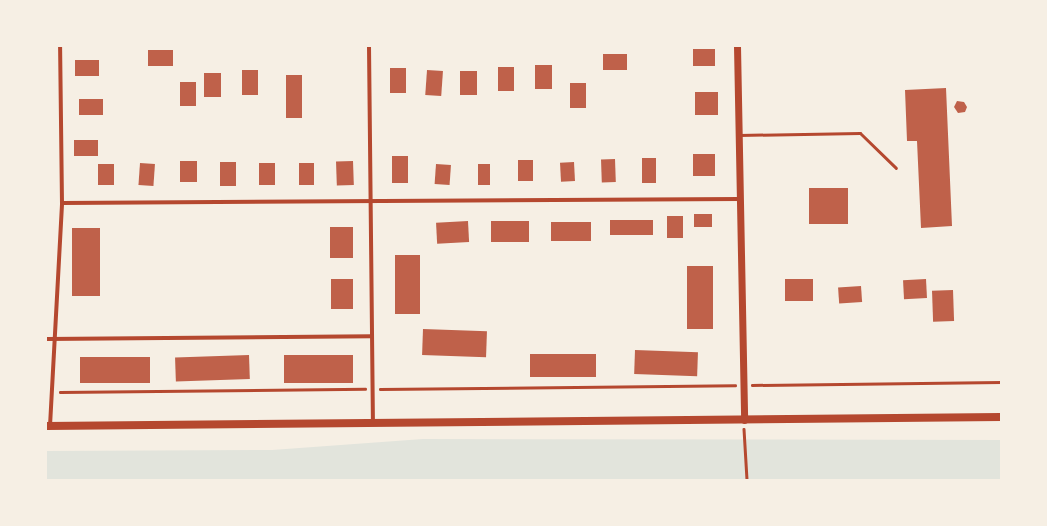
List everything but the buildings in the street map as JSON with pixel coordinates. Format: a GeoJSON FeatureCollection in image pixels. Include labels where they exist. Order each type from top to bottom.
{"type":"FeatureCollection","features":[{"type":"Feature","properties":{"kind":"main road"},"geometry":{"type":"LineString","coordinates":[[48,426],[1001,417]]}},
{"type":"Feature","properties":{"kind":"street"},"geometry":{"type":"LineString","coordinates":[[48,426],[62,203],[60,46]]}},
{"type":"Feature","properties":{"kind":"street"},"geometry":{"type":"LineString","coordinates":[[369,46],[373,423]]}},
{"type":"Feature","properties":{"kind":"street"},"geometry":{"type":"LineString","coordinates":[[737,46],[744,420]]}},
{"type":"Feature","properties":{"kind":"street"},"geometry":{"type":"LineString","coordinates":[[62,203],[740,199]]}},
{"type":"Feature","properties":{"kind":"street"},"geometry":{"type":"LineString","coordinates":[[46,339],[372,336]]}},
{"type":"Feature","properties":{"kind":"lane"},"geometry":{"type":"LineString","coordinates":[[739,135],[860,133],[896,168]]}},
{"type":"Feature","properties":{"kind":"path"},"geometry":{"type":"LineString","coordinates":[[51,392],[1001,382]]}},
{"type":"Feature","properties":{"kind":"path"},"geometry":{"type":"LineString","coordinates":[[744,440],[747,480]]}},
{"type":"Feature","properties":{"kind":"shaded area"},"geometry":{"type":"Polygon","coordinates":[[[423,439],[1001,440],[1001,480],[46,480],[46,451],[272,450],[423,439]]]}}]}
